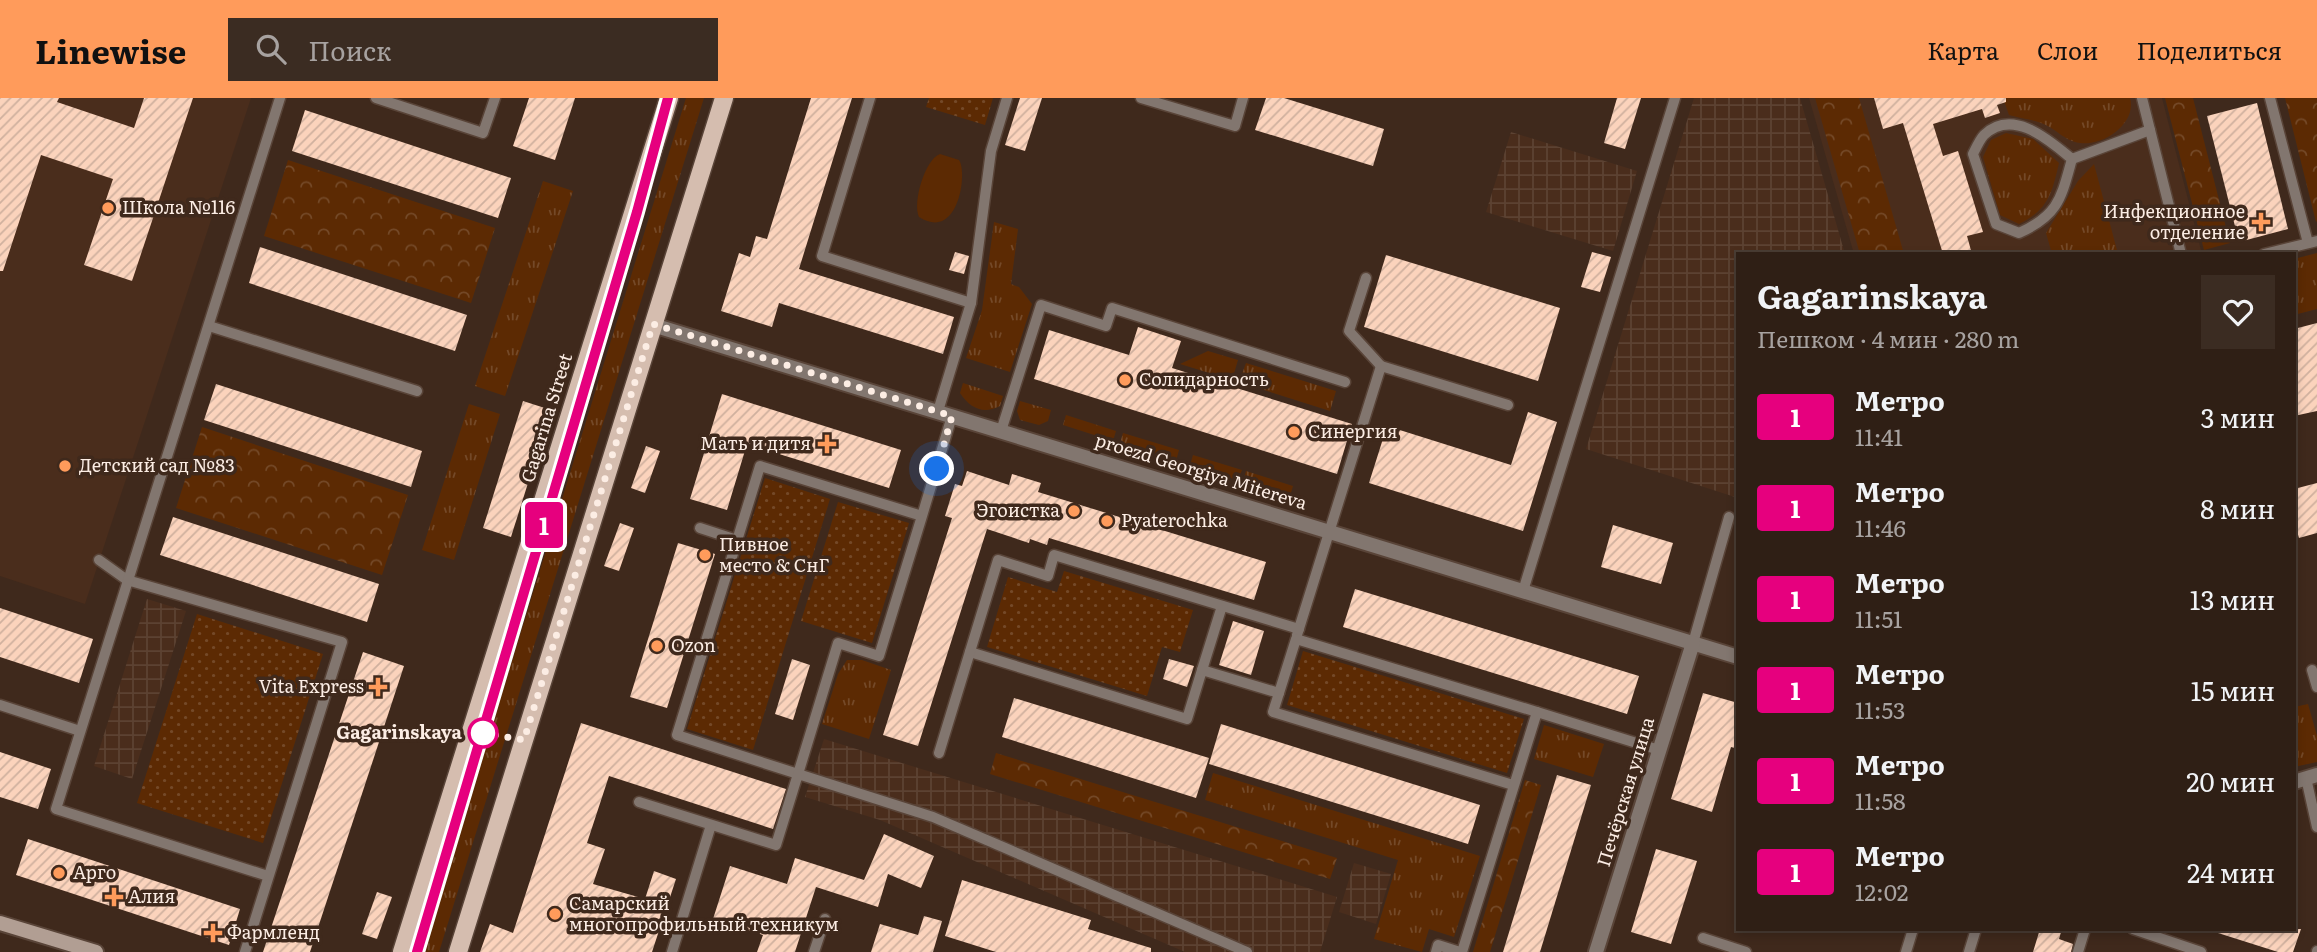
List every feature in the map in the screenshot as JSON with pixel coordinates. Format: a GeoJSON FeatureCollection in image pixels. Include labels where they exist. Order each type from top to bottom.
{"type":"FeatureCollection","features":[{"type":"Feature","properties":{"kind":"main road","name":"Gagarina Street"},"geometry":{"type":"LineString","coordinates":[[402,952],[669,98]]}},
{"type":"Feature","properties":{"kind":"main road"},"geometry":{"type":"LineString","coordinates":[[458,952],[724,98]]}},
{"type":"Feature","properties":{"kind":"main road"},"geometry":{"type":"LineString","coordinates":[[0,923],[96,952]]}},
{"type":"Feature","properties":{"kind":"street","name":"proezd Georgiya Mitereva"},"geometry":{"type":"LineString","coordinates":[[653,324],[1736,656]]}},
{"type":"Feature","properties":{"kind":"street","name":"Печёрская улица"},"geometry":{"type":"LineString","coordinates":[[1596,952],[1692,643]]}},
{"type":"Feature","properties":{"kind":"lane"},"geometry":{"type":"LineString","coordinates":[[268,876],[56,809],[280,98]]}},
{"type":"Feature","properties":{"kind":"lane"},"geometry":{"type":"LineString","coordinates":[[376,98],[483,133],[495,98]]}},
{"type":"Feature","properties":{"kind":"lane"},"geometry":{"type":"LineString","coordinates":[[870,98],[822,256],[971,303]]}},
{"type":"Feature","properties":{"kind":"lane"},"geometry":{"type":"LineString","coordinates":[[937,411],[971,303],[991,151],[1007,98]]}},
{"type":"Feature","properties":{"kind":"lane"},"geometry":{"type":"LineString","coordinates":[[1142,98],[1235,126],[1243,98]]}},
{"type":"Feature","properties":{"kind":"lane"},"geometry":{"type":"LineString","coordinates":[[1523,591],[1675,98]]}},
{"type":"Feature","properties":{"kind":"lane"},"geometry":{"type":"LineString","coordinates":[[2142,98],[2180,252]]}},
{"type":"Feature","properties":{"kind":"lane"},"geometry":{"type":"LineString","coordinates":[[2270,98],[2313,242],[2272,252]]}},
{"type":"Feature","properties":{"kind":"lane"},"geometry":{"type":"LineString","coordinates":[[2005,124],[2038,131],[2072,159],[2062,193],[2044,222],[2019,233],[1996,223],[1973,154],[1984,134],[2005,124]]}},
{"type":"Feature","properties":{"kind":"lane"},"geometry":{"type":"LineString","coordinates":[[2072,159],[2150,130]]}},
{"type":"Feature","properties":{"kind":"lane"},"geometry":{"type":"LineString","coordinates":[[1366,278],[1349,331],[1381,366],[1508,405]]}},
{"type":"Feature","properties":{"kind":"lane"},"geometry":{"type":"LineString","coordinates":[[1001,431],[1041,305],[1106,326],[1112,308],[1345,382]]}},
{"type":"Feature","properties":{"kind":"lane"},"geometry":{"type":"LineString","coordinates":[[209,326],[417,391]]}},
{"type":"Feature","properties":{"kind":"lane"},"geometry":{"type":"LineString","coordinates":[[1381,366],[1273,712],[1513,785]]}},
{"type":"Feature","properties":{"kind":"lane"},"geometry":{"type":"LineString","coordinates":[[639,802],[776,845],[838,643],[879,656],[952,416]]}},
{"type":"Feature","properties":{"kind":"lane"},"geometry":{"type":"LineString","coordinates":[[922,516],[760,466],[677,735],[933,817],[1247,952]]}},
{"type":"Feature","properties":{"kind":"lane"},"geometry":{"type":"LineString","coordinates":[[1692,643],[1729,517]]}},
{"type":"Feature","properties":{"kind":"lane"},"geometry":{"type":"LineString","coordinates":[[700,528],[737,540]]}},
{"type":"Feature","properties":{"kind":"lane"},"geometry":{"type":"LineString","coordinates":[[939,753],[998,560],[1048,576],[1054,555],[1222,606],[1298,634],[1659,750]]}},
{"type":"Feature","properties":{"kind":"lane"},"geometry":{"type":"LineString","coordinates":[[99,560],[127,580],[342,642],[245,952]]}},
{"type":"Feature","properties":{"kind":"lane"},"geometry":{"type":"LineString","coordinates":[[970,652],[1187,719],[1222,606]]}},
{"type":"Feature","properties":{"kind":"lane"},"geometry":{"type":"LineString","coordinates":[[1202,670],[1279,693]]}},
{"type":"Feature","properties":{"kind":"lane"},"geometry":{"type":"LineString","coordinates":[[2312,670],[2317,685]]}},
{"type":"Feature","properties":{"kind":"lane"},"geometry":{"type":"LineString","coordinates":[[0,705],[80,730]]}},
{"type":"Feature","properties":{"kind":"lane"},"geometry":{"type":"LineString","coordinates":[[1436,952],[1438,945],[1461,952],[1536,712]]}},
{"type":"Feature","properties":{"kind":"lane"},"geometry":{"type":"LineString","coordinates":[[2306,778],[2317,827]]}},
{"type":"Feature","properties":{"kind":"lane"},"geometry":{"type":"LineString","coordinates":[[671,952],[711,825]]}},
{"type":"Feature","properties":{"kind":"lane"},"geometry":{"type":"LineString","coordinates":[[814,952],[825,919]]}},
{"type":"Feature","properties":{"kind":"lane"},"geometry":{"type":"LineString","coordinates":[[1906,952],[1912,931]]}},
{"type":"Feature","properties":{"kind":"lane"},"geometry":{"type":"LineString","coordinates":[[1969,952],[1975,931]]}},
{"type":"Feature","properties":{"kind":"lane"},"geometry":{"type":"LineString","coordinates":[[2078,952],[2084,931]]}},
{"type":"Feature","properties":{"kind":"lane"},"geometry":{"type":"LineString","coordinates":[[2139,931],[2201,952]]}},
{"type":"Feature","properties":{"kind":"lane"},"geometry":{"type":"LineString","coordinates":[[1703,938],[1746,952]]}},
{"type":"Feature","properties":{"kind":"shaded area","name":"Школа №116"},"geometry":{"type":"Polygon","coordinates":[[[0,98],[251,98],[85,604],[0,576],[0,98]]]}},
{"type":"Feature","properties":{"kind":"shaded area"},"geometry":{"type":"Polygon","coordinates":[[[1694,98],[1800,98],[1844,252],[1736,252],[1736,497],[1586,449],[1694,98]]]}},
{"type":"Feature","properties":{"kind":"shaded area"},"geometry":{"type":"Polygon","coordinates":[[[1809,98],[2162,98],[2201,252],[1853,252],[1809,98]]]}},
{"type":"Feature","properties":{"kind":"shaded area"},"geometry":{"type":"Polygon","coordinates":[[[1511,132],[1637,171],[1613,251],[1486,212],[1511,132]]]}},
{"type":"Feature","properties":{"kind":"shaded area"},"geometry":{"type":"Polygon","coordinates":[[[147,599],[186,611],[132,779],[94,766],[147,599]]]}},
{"type":"Feature","properties":{"kind":"shaded area"},"geometry":{"type":"Polygon","coordinates":[[[824,739],[1337,897],[1320,952],[1185,952],[880,820],[805,797],[824,739]]]}},
{"type":"Feature","properties":{"kind":"shaded area"},"geometry":{"type":"Polygon","coordinates":[[[1354,863],[1391,874],[1376,924],[1339,912],[1354,863]]]}},
{"type":"Feature","properties":{"kind":"green space"},"geometry":{"type":"Polygon","coordinates":[[[686,98],[704,98],[439,952],[422,952],[686,98]]]}},
{"type":"Feature","properties":{"kind":"green space"},"geometry":{"type":"Polygon","coordinates":[[[929,98],[993,98],[985,125],[926,107],[929,98]]]}},
{"type":"Feature","properties":{"kind":"green space"},"geometry":{"type":"Polygon","coordinates":[[[1815,98],[1859,98],[1903,252],[1859,252],[1815,98]]]}},
{"type":"Feature","properties":{"kind":"green space"},"geometry":{"type":"Polygon","coordinates":[[[2003,98],[2130,98],[2131,107],[2129,116],[2117,131],[2099,141],[2080,143],[2069,140],[2041,123],[2009,115],[2003,98]]]}},
{"type":"Feature","properties":{"kind":"green space"},"geometry":{"type":"Polygon","coordinates":[[[2165,98],[2193,98],[2230,243],[2204,250],[2165,98]]]}},
{"type":"Feature","properties":{"kind":"green space"},"geometry":{"type":"Polygon","coordinates":[[[2285,98],[2317,98],[2316,222],[2285,98]]]}},
{"type":"Feature","properties":{"kind":"green space"},"geometry":{"type":"Polygon","coordinates":[[[2006,133],[2033,139],[2059,163],[2047,200],[2029,219],[2019,224],[2000,215],[1983,157],[1991,140],[2006,133]]]}},
{"type":"Feature","properties":{"kind":"green space"},"geometry":{"type":"Polygon","coordinates":[[[940,154],[959,160],[961,190],[951,213],[943,220],[932,222],[919,217],[917,202],[925,172],[940,154]]]}},
{"type":"Feature","properties":{"kind":"green space"},"geometry":{"type":"Polygon","coordinates":[[[288,160],[495,228],[471,303],[264,236],[288,160]]]}},
{"type":"Feature","properties":{"kind":"green space"},"geometry":{"type":"Polygon","coordinates":[[[2094,164],[2117,252],[2051,252],[2046,233],[2078,181],[2094,164]]]}},
{"type":"Feature","properties":{"kind":"green space"},"geometry":{"type":"Polygon","coordinates":[[[543,181],[573,191],[505,396],[475,386],[543,181]]]}},
{"type":"Feature","properties":{"kind":"green space"},"geometry":{"type":"Polygon","coordinates":[[[994,222],[1018,229],[1011,284],[1019,287],[1032,304],[1010,372],[966,358],[982,310],[994,222]]]}},
{"type":"Feature","properties":{"kind":"green space"},"geometry":{"type":"Polygon","coordinates":[[[2317,253],[2317,309],[2296,314],[2296,258],[2317,253]]]}},
{"type":"Feature","properties":{"kind":"green space"},"geometry":{"type":"Polygon","coordinates":[[[1208,351],[1238,360],[1232,380],[1180,364],[1208,351]]]}},
{"type":"Feature","properties":{"kind":"green space"},"geometry":{"type":"Polygon","coordinates":[[[1246,363],[1336,391],[1330,411],[1239,382],[1246,363]]]}},
{"type":"Feature","properties":{"kind":"green space"},"geometry":{"type":"Polygon","coordinates":[[[963,383],[1003,396],[1000,406],[983,410],[968,403],[960,393],[963,383]]]}},
{"type":"Feature","properties":{"kind":"green space"},"geometry":{"type":"Polygon","coordinates":[[[1020,401],[1051,410],[1048,421],[1039,425],[1020,420],[1017,411],[1020,401]]]}},
{"type":"Feature","properties":{"kind":"green space"},"geometry":{"type":"Polygon","coordinates":[[[469,404],[500,414],[454,560],[422,550],[469,404]]]}},
{"type":"Feature","properties":{"kind":"green space"},"geometry":{"type":"Polygon","coordinates":[[[1066,415],[1116,431],[1113,441],[1063,425],[1066,415]]]}},
{"type":"Feature","properties":{"kind":"green space"},"geometry":{"type":"Polygon","coordinates":[[[202,427],[408,495],[382,575],[176,508],[202,427]]]}},
{"type":"Feature","properties":{"kind":"green space"},"geometry":{"type":"Polygon","coordinates":[[[1123,433],[1179,450],[1176,461],[1120,443],[1123,433]]]}},
{"type":"Feature","properties":{"kind":"green space"},"geometry":{"type":"Polygon","coordinates":[[[1193,455],[1242,470],[1238,480],[1190,465],[1193,455]]]}},
{"type":"Feature","properties":{"kind":"green space"},"geometry":{"type":"Polygon","coordinates":[[[1246,471],[1293,486],[1290,496],[1243,482],[1246,471]]]}},
{"type":"Feature","properties":{"kind":"green space"},"geometry":{"type":"Polygon","coordinates":[[[765,478],[830,499],[753,750],[687,729],[765,478]]]}},
{"type":"Feature","properties":{"kind":"green space"},"geometry":{"type":"Polygon","coordinates":[[[838,502],[909,523],[872,643],[801,621],[838,502]]]}},
{"type":"Feature","properties":{"kind":"green space"},"geometry":{"type":"Polygon","coordinates":[[[1064,571],[1193,610],[1180,652],[1162,647],[1147,696],[987,647],[1008,577],[1057,592],[1064,571]]]}},
{"type":"Feature","properties":{"kind":"green space"},"geometry":{"type":"Polygon","coordinates":[[[197,614],[323,654],[263,843],[137,803],[197,614]]]}},
{"type":"Feature","properties":{"kind":"green space"},"geometry":{"type":"Polygon","coordinates":[[[1303,651],[1524,719],[1507,773],[1287,705],[1303,651]]]}},
{"type":"Feature","properties":{"kind":"green space"},"geometry":{"type":"Polygon","coordinates":[[[847,660],[862,660],[891,670],[869,739],[822,724],[838,674],[847,660]]]}},
{"type":"Feature","properties":{"kind":"green space"},"geometry":{"type":"Polygon","coordinates":[[[2308,704],[2317,736],[2317,762],[2296,767],[2296,707],[2308,704]]]}},
{"type":"Feature","properties":{"kind":"green space"},"geometry":{"type":"Polygon","coordinates":[[[1544,725],[1604,744],[1593,777],[1534,759],[1544,725]]]}},
{"type":"Feature","properties":{"kind":"green space"},"geometry":{"type":"Polygon","coordinates":[[[996,753],[1337,858],[1330,879],[990,774],[996,753]]]}},
{"type":"Feature","properties":{"kind":"green space"},"geometry":{"type":"Polygon","coordinates":[[[1213,773],[1480,856],[1454,937],[1429,929],[1422,952],[1374,939],[1398,860],[1205,800],[1213,773]]]}},
{"type":"Feature","properties":{"kind":"green space"},"geometry":{"type":"Polygon","coordinates":[[[1525,780],[1541,785],[1490,952],[1473,952],[1525,780]]]}},
{"type":"Feature","properties":{"kind":"building"},"geometry":{"type":"Polygon","coordinates":[[[0,98],[59,98],[57,102],[134,128],[144,98],[193,98],[132,281],[84,265],[113,179],[41,155],[3,271],[0,271],[0,98]]]}},
{"type":"Feature","properties":{"kind":"building"},"geometry":{"type":"Polygon","coordinates":[[[529,98],[575,98],[555,160],[513,146],[529,98]]]}},
{"type":"Feature","properties":{"kind":"building"},"geometry":{"type":"Polygon","coordinates":[[[811,98],[852,98],[799,269],[954,317],[943,354],[779,303],[772,327],[721,311],[739,253],[750,257],[756,236],[767,239],[811,98]]]}},
{"type":"Feature","properties":{"kind":"building"},"geometry":{"type":"Polygon","coordinates":[[[1020,98],[1042,98],[1025,151],[1005,145],[1020,98]]]}},
{"type":"Feature","properties":{"kind":"building"},"geometry":{"type":"Polygon","coordinates":[[[1266,98],[1284,98],[1384,129],[1373,166],[1255,130],[1266,98]]]}},
{"type":"Feature","properties":{"kind":"building"},"geometry":{"type":"Polygon","coordinates":[[[1617,98],[1641,98],[1625,149],[1604,143],[1617,98]]]}},
{"type":"Feature","properties":{"kind":"building"},"geometry":{"type":"Polygon","coordinates":[[[1874,98],[2006,98],[2006,102],[1997,105],[2000,113],[1985,118],[1982,109],[1933,124],[1943,156],[1958,151],[1983,232],[1967,236],[1971,252],[1942,252],[1903,123],[1883,129],[1874,98]]]}},
{"type":"Feature","properties":{"kind":"building"},"geometry":{"type":"Polygon","coordinates":[[[2257,103],[2288,229],[2239,242],[2207,116],[2257,103]]]}},
{"type":"Feature","properties":{"kind":"building"},"geometry":{"type":"Polygon","coordinates":[[[305,110],[511,178],[498,218],[292,151],[305,110]]]}},
{"type":"Feature","properties":{"kind":"building"},"geometry":{"type":"Polygon","coordinates":[[[260,247],[467,315],[455,351],[249,283],[260,247]]]}},
{"type":"Feature","properties":{"kind":"building"},"geometry":{"type":"Polygon","coordinates":[[[955,252],[969,256],[964,274],[949,270],[955,252]]]}},
{"type":"Feature","properties":{"kind":"building"},"geometry":{"type":"Polygon","coordinates":[[[1592,252],[1611,257],[1600,292],[1581,287],[1592,252]]]}},
{"type":"Feature","properties":{"kind":"building"},"geometry":{"type":"Polygon","coordinates":[[[1386,255],[1560,308],[1538,381],[1364,327],[1386,255]]]}},
{"type":"Feature","properties":{"kind":"building"},"geometry":{"type":"Polygon","coordinates":[[[2317,323],[2317,411],[2296,416],[2296,328],[2317,323]]]}},
{"type":"Feature","properties":{"kind":"building"},"geometry":{"type":"Polygon","coordinates":[[[1138,327],[1181,341],[1172,368],[1352,424],[1337,474],[1034,379],[1049,330],[1129,355],[1138,327]]]}},
{"type":"Feature","properties":{"kind":"building"},"geometry":{"type":"Polygon","coordinates":[[[216,384],[422,451],[411,487],[204,420],[216,384]]]}},
{"type":"Feature","properties":{"kind":"building"},"geometry":{"type":"Polygon","coordinates":[[[722,394],[901,450],[889,488],[747,444],[727,510],[690,499],[722,394]]]}},
{"type":"Feature","properties":{"kind":"building"},"geometry":{"type":"Polygon","coordinates":[[[523,401],[551,410],[511,537],[483,528],[523,401]]]}},
{"type":"Feature","properties":{"kind":"building"},"geometry":{"type":"Polygon","coordinates":[[[1528,412],[1557,422],[1523,531],[1369,483],[1387,426],[1511,465],[1528,412]]]}},
{"type":"Feature","properties":{"kind":"building"},"geometry":{"type":"Polygon","coordinates":[[[646,446],[660,451],[645,493],[631,488],[646,446]]]}},
{"type":"Feature","properties":{"kind":"building"},"geometry":{"type":"Polygon","coordinates":[[[967,471],[1009,485],[1012,474],[1041,483],[1038,492],[1266,562],[1254,600],[1049,538],[1047,545],[1030,539],[1029,543],[987,529],[918,746],[883,735],[952,518],[945,516],[955,484],[962,486],[967,471]]]}},
{"type":"Feature","properties":{"kind":"building"},"geometry":{"type":"Polygon","coordinates":[[[2317,483],[2317,533],[2299,538],[2296,528],[2296,488],[2317,483]]]}},
{"type":"Feature","properties":{"kind":"building"},"geometry":{"type":"Polygon","coordinates":[[[173,517],[379,584],[367,622],[160,555],[173,517]]]}},
{"type":"Feature","properties":{"kind":"building"},"geometry":{"type":"Polygon","coordinates":[[[620,523],[634,528],[619,571],[604,566],[620,523]]]}},
{"type":"Feature","properties":{"kind":"building"},"geometry":{"type":"Polygon","coordinates":[[[1613,525],[1673,543],[1661,584],[1601,567],[1613,525]]]}},
{"type":"Feature","properties":{"kind":"building"},"geometry":{"type":"Polygon","coordinates":[[[678,543],[715,554],[667,708],[630,697],[678,543]]]}},
{"type":"Feature","properties":{"kind":"building"},"geometry":{"type":"Polygon","coordinates":[[[1355,589],[1639,676],[1627,714],[1343,627],[1355,589]]]}},
{"type":"Feature","properties":{"kind":"building"},"geometry":{"type":"Polygon","coordinates":[[[0,608],[93,639],[79,683],[0,657],[0,608]]]}},
{"type":"Feature","properties":{"kind":"building"},"geometry":{"type":"Polygon","coordinates":[[[1233,621],[1264,631],[1251,675],[1219,665],[1233,621]]]}},
{"type":"Feature","properties":{"kind":"building"},"geometry":{"type":"Polygon","coordinates":[[[363,652],[404,666],[310,952],[263,952],[363,652]]]}},
{"type":"Feature","properties":{"kind":"building"},"geometry":{"type":"Polygon","coordinates":[[[792,659],[810,665],[793,720],[775,714],[792,659]]]}},
{"type":"Feature","properties":{"kind":"building"},"geometry":{"type":"Polygon","coordinates":[[[1169,659],[1194,666],[1187,687],[1163,679],[1169,659]]]}},
{"type":"Feature","properties":{"kind":"building"},"geometry":{"type":"Polygon","coordinates":[[[1703,693],[1736,702],[1736,748],[1731,747],[1712,812],[1671,799],[1703,693]]]}},
{"type":"Feature","properties":{"kind":"building"},"geometry":{"type":"Polygon","coordinates":[[[1014,698],[1209,758],[1196,798],[1002,737],[1014,698]]]}},
{"type":"Feature","properties":{"kind":"building"},"geometry":{"type":"Polygon","coordinates":[[[581,723],[786,789],[773,829],[609,776],[587,843],[605,849],[593,884],[645,899],[654,871],[676,879],[652,952],[480,952],[490,924],[513,933],[581,723]]]}},
{"type":"Feature","properties":{"kind":"building"},"geometry":{"type":"Polygon","coordinates":[[[1221,724],[1480,805],[1468,844],[1209,764],[1221,724]]]}},
{"type":"Feature","properties":{"kind":"building"},"geometry":{"type":"Polygon","coordinates":[[[0,752],[51,769],[38,809],[0,797],[0,752]]]}},
{"type":"Feature","properties":{"kind":"building"},"geometry":{"type":"Polygon","coordinates":[[[1557,775],[1591,785],[1540,952],[1503,952],[1557,775]]]}},
{"type":"Feature","properties":{"kind":"building"},"geometry":{"type":"Polygon","coordinates":[[[884,834],[934,856],[921,888],[888,874],[878,907],[816,887],[795,952],[757,952],[763,935],[713,919],[730,866],[787,884],[795,858],[864,880],[884,834]]]}},
{"type":"Feature","properties":{"kind":"building"},"geometry":{"type":"Polygon","coordinates":[[[28,839],[240,909],[229,945],[16,875],[28,839]]]}},
{"type":"Feature","properties":{"kind":"building"},"geometry":{"type":"Polygon","coordinates":[[[1656,849],[1697,861],[1671,944],[1631,932],[1656,849]]]}},
{"type":"Feature","properties":{"kind":"building"},"geometry":{"type":"Polygon","coordinates":[[[962,880],[1091,920],[1088,929],[1151,948],[1151,952],[996,952],[945,936],[962,880]]]}},
{"type":"Feature","properties":{"kind":"building"},"geometry":{"type":"Polygon","coordinates":[[[377,892],[392,897],[377,939],[362,934],[377,892]]]}},
{"type":"Feature","properties":{"kind":"building"},"geometry":{"type":"Polygon","coordinates":[[[924,916],[942,921],[933,952],[871,952],[880,924],[918,935],[924,916]]]}},
{"type":"Feature","properties":{"kind":"building"},"geometry":{"type":"Polygon","coordinates":[[[2301,929],[2293,952],[2278,952],[2218,933],[2301,929]]]}},
{"type":"Feature","properties":{"kind":"building"},"geometry":{"type":"Polygon","coordinates":[[[2039,931],[2061,931],[2059,939],[2073,944],[2071,952],[2033,952],[2039,931]]]}},
{"type":"Feature","properties":{"kind":"metro line","name":"1"},"geometry":{"type":"LineString","coordinates":[[417,952],[637,212],[668,98]]}},
{"type":"Feature","properties":{"kind":"place","name":"Школа №116"},"geometry":{"type":"Point","coordinates":[108,208]}},
{"type":"Feature","properties":{"kind":"place","name":"Инфекционное отделение"},"geometry":{"type":"Point","coordinates":[2261,222]}},
{"type":"Feature","properties":{"kind":"place","name":"Солидарность"},"geometry":{"type":"Point","coordinates":[1125,380]}},
{"type":"Feature","properties":{"kind":"place","name":"Синергия"},"geometry":{"type":"Point","coordinates":[1294,432]}},
{"type":"Feature","properties":{"kind":"place","name":"Мать и дитя"},"geometry":{"type":"Point","coordinates":[827,444]}},
{"type":"Feature","properties":{"kind":"place","name":"Детский сад №83"},"geometry":{"type":"Point","coordinates":[65,466]}},
{"type":"Feature","properties":{"kind":"place","name":"Эгоистка"},"geometry":{"type":"Point","coordinates":[1074,511]}},
{"type":"Feature","properties":{"kind":"place","name":"Pyaterochka"},"geometry":{"type":"Point","coordinates":[1107,521]}},
{"type":"Feature","properties":{"kind":"place","name":"Пивное место & СнГ"},"geometry":{"type":"Point","coordinates":[705,555]}},
{"type":"Feature","properties":{"kind":"place","name":"Ozon"},"geometry":{"type":"Point","coordinates":[657,646]}},
{"type":"Feature","properties":{"kind":"place","name":"Vita Express"},"geometry":{"type":"Point","coordinates":[378,687]}},
{"type":"Feature","properties":{"kind":"place","name":"Gagarinskaya"},"geometry":{"type":"Point","coordinates":[483,733]}},
{"type":"Feature","properties":{"kind":"place","name":"Арго"},"geometry":{"type":"Point","coordinates":[59,873]}},
{"type":"Feature","properties":{"kind":"place","name":"Алия"},"geometry":{"type":"Point","coordinates":[114,897]}},
{"type":"Feature","properties":{"kind":"place","name":"Самарский многопрофильный техникум"},"geometry":{"type":"Point","coordinates":[555,914]}},
{"type":"Feature","properties":{"kind":"place","name":"Фармленд"},"geometry":{"type":"Point","coordinates":[213,933]}},
{"type":"Feature","properties":{"kind":"route"},"geometry":{"type":"LineString","coordinates":[[483,733],[524,740],[653,324],[952,416],[937,469]]}}]}
